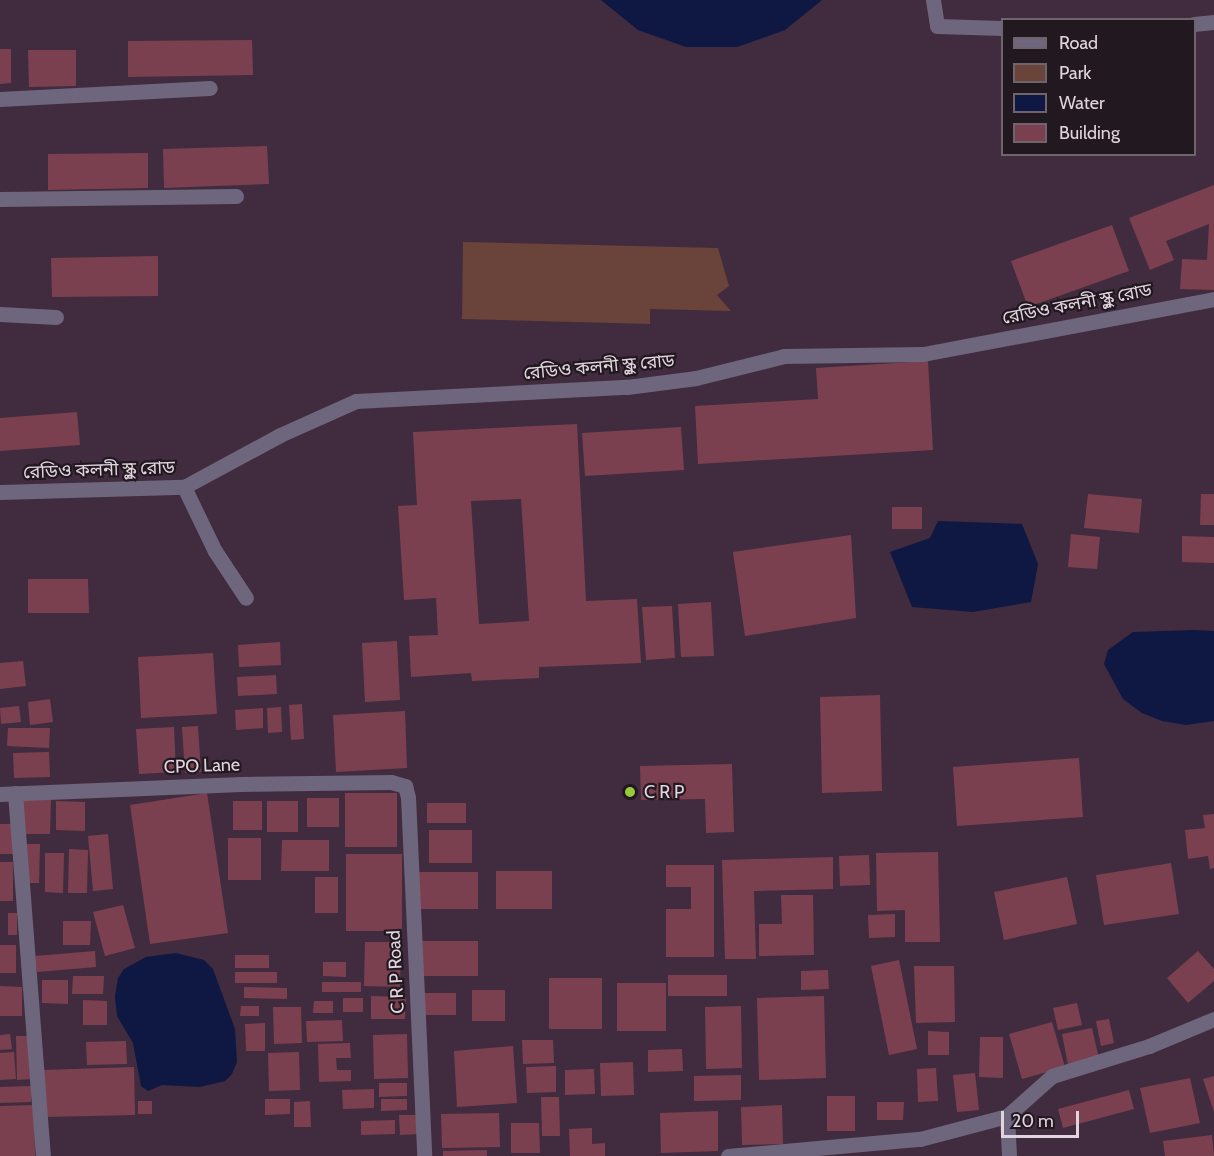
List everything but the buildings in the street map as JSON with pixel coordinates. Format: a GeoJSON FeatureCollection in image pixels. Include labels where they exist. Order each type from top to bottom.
{"type":"FeatureCollection","features":[{"type":"Feature","properties":{"kind":"street"},"geometry":{"type":"LineString","coordinates":[[933,0],[937,26],[1001,28]]}},
{"type":"Feature","properties":{"kind":"street"},"geometry":{"type":"LineString","coordinates":[[1196,24],[1214,22]]}},
{"type":"Feature","properties":{"kind":"street"},"geometry":{"type":"LineString","coordinates":[[0,99],[210,88]]}},
{"type":"Feature","properties":{"kind":"street"},"geometry":{"type":"LineString","coordinates":[[0,198],[236,196]]}},
{"type":"Feature","properties":{"kind":"street","name":"রেডিও কলনী স্কুল রোড"},"geometry":{"type":"LineString","coordinates":[[0,492],[184,487],[279,435],[356,401],[627,387],[696,378],[784,356],[924,354],[1214,299]]}},
{"type":"Feature","properties":{"kind":"street"},"geometry":{"type":"LineString","coordinates":[[0,314],[56,317]]}},
{"type":"Feature","properties":{"kind":"street"},"geometry":{"type":"LineString","coordinates":[[184,487],[215,551],[246,598]]}},
{"type":"Feature","properties":{"kind":"street","name":"CPO Lane"},"geometry":{"type":"LineString","coordinates":[[8,794],[241,784],[391,782],[405,786]]}},
{"type":"Feature","properties":{"kind":"street","name":"C R P Road"},"geometry":{"type":"LineString","coordinates":[[405,786],[408,797],[424,1156]]}},
{"type":"Feature","properties":{"kind":"street"},"geometry":{"type":"LineString","coordinates":[[8,794],[43,1156]]}},
{"type":"Feature","properties":{"kind":"street"},"geometry":{"type":"LineString","coordinates":[[735,1156],[920,1139],[1007,1116],[1052,1076],[1149,1046],[1214,1019]]}},
{"type":"Feature","properties":{"kind":"street"},"geometry":{"type":"LineString","coordinates":[[1007,1116],[1009,1156]]}},
{"type":"Feature","properties":{"kind":"green space"},"geometry":{"type":"Polygon","coordinates":[[[463,242],[718,248],[729,286],[717,295],[731,311],[650,309],[650,324],[462,319],[463,242]]]}},
{"type":"Feature","properties":{"kind":"water"},"geometry":{"type":"Polygon","coordinates":[[[601,0],[822,0],[785,30],[737,47],[686,47],[638,30],[601,0]]]}},
{"type":"Feature","properties":{"kind":"water"},"geometry":{"type":"Polygon","coordinates":[[[938,521],[1022,524],[1038,564],[1031,602],[973,612],[912,607],[890,552],[930,538],[938,521]]]}},
{"type":"Feature","properties":{"kind":"water"},"geometry":{"type":"Polygon","coordinates":[[[1214,631],[1214,721],[1186,725],[1162,721],[1142,713],[1123,699],[1104,664],[1108,650],[1133,632],[1214,631]]]}},
{"type":"Feature","properties":{"kind":"water"},"geometry":{"type":"Polygon","coordinates":[[[176,953],[204,960],[213,969],[235,1029],[237,1062],[232,1074],[225,1081],[200,1087],[162,1085],[148,1091],[141,1086],[133,1043],[117,1016],[115,996],[118,978],[124,969],[146,957],[176,953]]]}},
{"type":"Feature","properties":{"kind":"place","name":"C R P"},"geometry":{"type":"Point","coordinates":[630,792]}}]}
